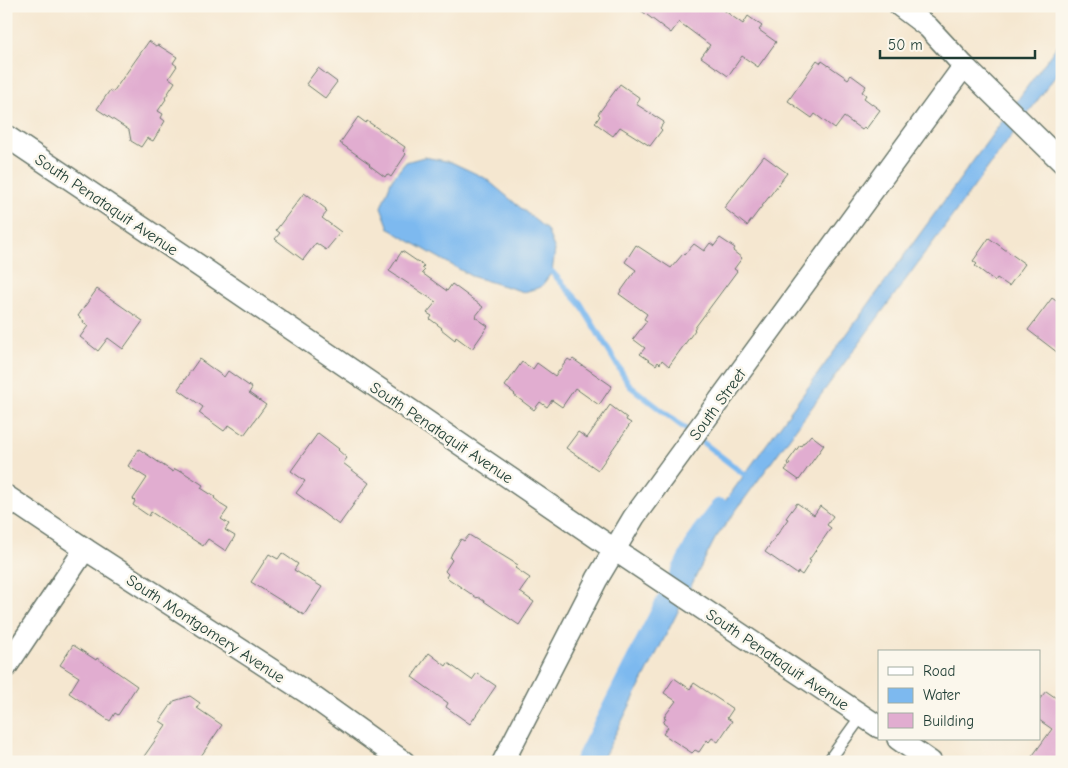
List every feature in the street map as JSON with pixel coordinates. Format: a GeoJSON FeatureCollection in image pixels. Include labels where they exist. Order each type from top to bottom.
{"type":"FeatureCollection","features":[{"type":"Feature","properties":{"kind":"street"},"geometry":{"type":"LineString","coordinates":[[900,6],[928,27],[964,66],[1062,162]]}},
{"type":"Feature","properties":{"kind":"street","name":"South Street"},"geometry":{"type":"LineString","coordinates":[[503,762],[597,579],[634,517],[964,66]]}},
{"type":"Feature","properties":{"kind":"street","name":"South Penataquit Avenue"},"geometry":{"type":"LineString","coordinates":[[6,136],[878,726]]}},
{"type":"Feature","properties":{"kind":"street","name":"South Montgomery Avenue"},"geometry":{"type":"LineString","coordinates":[[6,496],[309,694],[404,762]]}},
{"type":"Feature","properties":{"kind":"street"},"geometry":{"type":"LineString","coordinates":[[6,668],[85,549]]}},
{"type":"Feature","properties":{"kind":"street"},"geometry":{"type":"LineString","coordinates":[[899,740],[931,762]]}},
{"type":"Feature","properties":{"kind":"lane"},"geometry":{"type":"LineString","coordinates":[[828,762],[862,715]]}},
{"type":"Feature","properties":{"kind":"water"},"geometry":{"type":"Polygon","coordinates":[[[1062,39],[1062,67],[715,539],[601,762],[587,762],[699,537],[1062,39]]]}},
{"type":"Feature","properties":{"kind":"water"},"geometry":{"type":"Polygon","coordinates":[[[424,157],[451,162],[485,178],[547,230],[555,250],[552,272],[541,287],[524,292],[471,276],[389,228],[381,207],[392,179],[406,162],[424,157]]]}},
{"type":"Feature","properties":{"kind":"building"},"geometry":{"type":"Polygon","coordinates":[[[635,6],[718,6],[743,24],[748,16],[762,26],[759,30],[776,42],[758,67],[742,56],[728,76],[701,57],[710,45],[679,22],[671,33],[635,6]]]}},
{"type":"Feature","properties":{"kind":"building"},"geometry":{"type":"Polygon","coordinates":[[[149,41],[177,57],[173,63],[177,66],[169,78],[175,82],[158,111],[163,114],[161,118],[165,121],[153,141],[147,138],[141,147],[131,141],[129,130],[97,109],[110,90],[113,92],[149,41]]]}},
{"type":"Feature","properties":{"kind":"building"},"geometry":{"type":"Polygon","coordinates":[[[817,60],[821,63],[822,61],[848,79],[851,75],[866,86],[862,92],[866,95],[864,98],[880,110],[866,129],[864,127],[862,130],[844,117],[835,129],[815,114],[812,118],[788,101],[817,60]]]}},
{"type":"Feature","properties":{"kind":"building"},"geometry":{"type":"Polygon","coordinates":[[[318,68],[337,82],[325,98],[306,84],[318,68]]]}},
{"type":"Feature","properties":{"kind":"building"},"geometry":{"type":"Polygon","coordinates":[[[620,84],[640,98],[636,104],[664,122],[660,128],[662,130],[650,146],[620,127],[613,136],[595,123],[600,116],[598,114],[620,84]]]}},
{"type":"Feature","properties":{"kind":"building"},"geometry":{"type":"Polygon","coordinates":[[[358,117],[405,147],[403,151],[406,154],[391,177],[387,174],[385,177],[340,143],[358,117]]]}},
{"type":"Feature","properties":{"kind":"building"},"geometry":{"type":"Polygon","coordinates":[[[764,156],[787,173],[747,226],[724,208],[764,156]]]}},
{"type":"Feature","properties":{"kind":"building"},"geometry":{"type":"Polygon","coordinates":[[[304,193],[326,209],[325,211],[327,212],[322,218],[341,232],[326,250],[316,243],[303,260],[275,239],[280,233],[276,230],[304,193]]]}},
{"type":"Feature","properties":{"kind":"building"},"geometry":{"type":"Polygon","coordinates":[[[720,238],[735,248],[733,251],[742,258],[734,269],[737,271],[669,366],[662,360],[660,364],[658,362],[656,365],[640,354],[645,348],[633,339],[647,321],[644,319],[647,314],[619,294],[636,270],[625,262],[636,245],[671,268],[694,244],[704,251],[710,243],[714,246],[720,238]]]}},
{"type":"Feature","properties":{"kind":"building"},"geometry":{"type":"Polygon","coordinates":[[[989,238],[1025,264],[1009,286],[997,278],[995,281],[975,266],[977,264],[973,261],[989,238]]]}},
{"type":"Feature","properties":{"kind":"building"},"geometry":{"type":"Polygon","coordinates":[[[402,251],[424,266],[422,268],[425,270],[422,273],[447,291],[452,284],[483,307],[475,317],[488,326],[472,349],[456,337],[455,340],[430,319],[432,316],[427,313],[436,302],[389,271],[402,251]]]}},
{"type":"Feature","properties":{"kind":"building"},"geometry":{"type":"Polygon","coordinates":[[[97,289],[143,321],[123,349],[108,338],[98,351],[80,337],[88,326],[78,316],[97,289]]]}},
{"type":"Feature","properties":{"kind":"building"},"geometry":{"type":"Polygon","coordinates":[[[1052,298],[1062,305],[1062,356],[1028,330],[1052,298]]]}},
{"type":"Feature","properties":{"kind":"building"},"geometry":{"type":"Polygon","coordinates":[[[199,359],[224,377],[228,371],[252,388],[249,393],[266,405],[244,435],[229,425],[224,431],[199,413],[203,407],[178,389],[199,359]]]}},
{"type":"Feature","properties":{"kind":"building"},"geometry":{"type":"Polygon","coordinates":[[[568,359],[571,361],[573,359],[612,386],[599,405],[575,388],[562,407],[552,400],[547,407],[540,402],[534,410],[505,386],[522,362],[533,369],[537,363],[555,376],[568,359]]]}},
{"type":"Feature","properties":{"kind":"building"},"geometry":{"type":"Polygon","coordinates":[[[610,405],[631,423],[598,470],[566,448],[578,432],[587,438],[610,405]]]}},
{"type":"Feature","properties":{"kind":"building"},"geometry":{"type":"Polygon","coordinates":[[[318,433],[339,449],[347,458],[343,463],[369,483],[339,525],[296,493],[305,481],[291,471],[318,433]]]}},
{"type":"Feature","properties":{"kind":"building"},"geometry":{"type":"Polygon","coordinates":[[[811,435],[824,445],[799,480],[785,470],[790,464],[787,463],[800,445],[811,435]]]}},
{"type":"Feature","properties":{"kind":"building"},"geometry":{"type":"Polygon","coordinates":[[[139,449],[173,472],[175,469],[180,470],[203,485],[201,488],[228,509],[221,519],[229,524],[225,530],[235,536],[226,551],[208,539],[203,546],[151,512],[149,516],[133,505],[135,501],[133,499],[147,478],[128,466],[139,449]]]}},
{"type":"Feature","properties":{"kind":"building"},"geometry":{"type":"Polygon","coordinates":[[[797,503],[814,515],[820,506],[833,516],[827,525],[831,528],[809,560],[811,561],[802,575],[798,572],[797,574],[765,552],[797,503]]]}},
{"type":"Feature","properties":{"kind":"building"},"geometry":{"type":"Polygon","coordinates":[[[469,535],[518,565],[515,568],[530,578],[520,592],[534,602],[519,625],[446,577],[448,574],[445,571],[452,560],[450,558],[452,553],[461,539],[464,541],[469,535]]]}},
{"type":"Feature","properties":{"kind":"building"},"geometry":{"type":"Polygon","coordinates":[[[282,553],[298,564],[294,570],[322,587],[304,615],[251,582],[269,554],[278,559],[282,553]]]}},
{"type":"Feature","properties":{"kind":"building"},"geometry":{"type":"Polygon","coordinates":[[[73,645],[96,660],[97,658],[137,686],[118,715],[115,713],[110,721],[69,693],[79,677],[60,665],[73,645]]]}},
{"type":"Feature","properties":{"kind":"building"},"geometry":{"type":"Polygon","coordinates":[[[429,653],[446,666],[448,663],[472,680],[477,673],[496,686],[470,724],[446,707],[448,703],[412,677],[429,653]]]}},
{"type":"Feature","properties":{"kind":"building"},"geometry":{"type":"Polygon","coordinates":[[[674,678],[690,689],[694,683],[733,709],[727,718],[732,721],[718,742],[712,738],[709,742],[707,740],[699,752],[695,750],[692,753],[663,734],[668,727],[663,723],[666,718],[664,717],[676,701],[664,693],[674,678]]]}},
{"type":"Feature","properties":{"kind":"building"},"geometry":{"type":"Polygon","coordinates":[[[1046,691],[1062,702],[1062,762],[1028,762],[1052,729],[1040,721],[1040,699],[1046,691]]]}},
{"type":"Feature","properties":{"kind":"building"},"geometry":{"type":"Polygon","coordinates":[[[190,696],[200,703],[197,708],[222,725],[197,762],[140,762],[166,725],[160,721],[174,701],[190,696]]]}},
{"type":"Feature","properties":{"kind":"waterway"},"geometry":{"type":"LineString","coordinates":[[546,268],[552,272],[580,303],[630,386],[745,475]]}},
{"type":"Feature","properties":{"kind":"waterway"},"geometry":{"type":"LineString","coordinates":[[585,762],[701,534],[720,509]]}}]}
